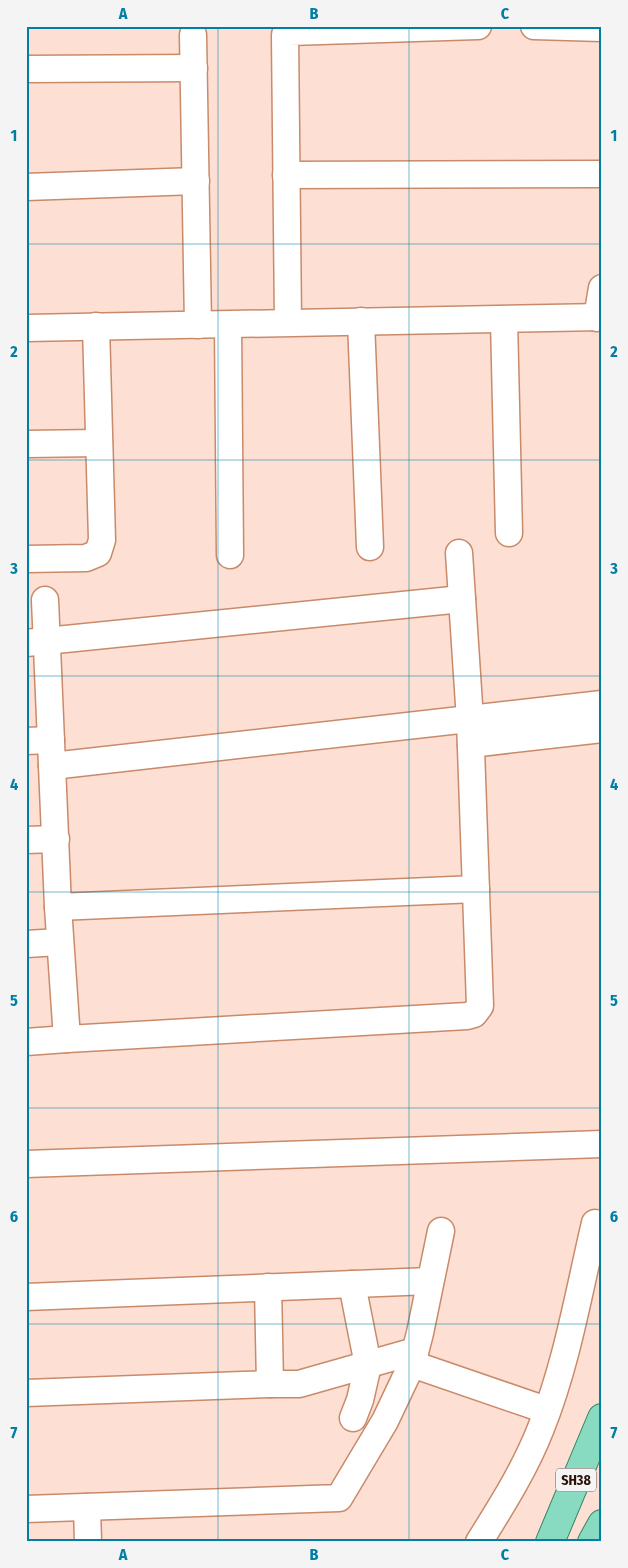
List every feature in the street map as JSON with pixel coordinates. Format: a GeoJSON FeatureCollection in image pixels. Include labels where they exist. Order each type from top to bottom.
{"type":"FeatureCollection","features":[{"type":"Feature","properties":{"kind":"main road","name":"SH38"},"geometry":{"type":"LineString","coordinates":[[550,1542],[602,1418]]}},
{"type":"Feature","properties":{"kind":"main road"},"geometry":{"type":"LineString","coordinates":[[592,1542],[602,1524]]}},
{"type":"Feature","properties":{"kind":"street"},"geometry":{"type":"LineString","coordinates":[[288,322],[285,35],[290,32],[478,26]]}},
{"type":"Feature","properties":{"kind":"street"},"geometry":{"type":"LineString","coordinates":[[534,26],[602,28]]}},
{"type":"Feature","properties":{"kind":"street"},"geometry":{"type":"LineString","coordinates":[[193,35],[198,324]]}},
{"type":"Feature","properties":{"kind":"street"},"geometry":{"type":"LineString","coordinates":[[26,69],[194,68]]}},
{"type":"Feature","properties":{"kind":"street"},"geometry":{"type":"LineString","coordinates":[[286,175],[602,174]]}},
{"type":"Feature","properties":{"kind":"street"},"geometry":{"type":"LineString","coordinates":[[26,187],[196,181]]}},
{"type":"Feature","properties":{"kind":"street"},"geometry":{"type":"LineString","coordinates":[[26,328],[599,318],[602,288]]}},
{"type":"Feature","properties":{"kind":"street"},"geometry":{"type":"LineString","coordinates":[[504,320],[509,533]]}},
{"type":"Feature","properties":{"kind":"street"},"geometry":{"type":"LineString","coordinates":[[361,321],[370,546]]}},
{"type":"Feature","properties":{"kind":"street"},"geometry":{"type":"LineString","coordinates":[[228,325],[230,555]]}},
{"type":"Feature","properties":{"kind":"street"},"geometry":{"type":"LineString","coordinates":[[26,559],[86,558],[98,553],[102,540],[96,326]]}},
{"type":"Feature","properties":{"kind":"street"},"geometry":{"type":"LineString","coordinates":[[26,444],[100,443]]}},
{"type":"Feature","properties":{"kind":"street"},"geometry":{"type":"LineString","coordinates":[[26,1042],[474,1014],[480,1006],[471,732],[458,554]]}},
{"type":"Feature","properties":{"kind":"street"},"geometry":{"type":"LineString","coordinates":[[36,643],[462,599]]}},
{"type":"Feature","properties":{"kind":"street"},"geometry":{"type":"LineString","coordinates":[[45,600],[36,643],[39,741],[52,766],[58,907],[67,1039]]}},
{"type":"Feature","properties":{"kind":"street"},"geometry":{"type":"LineString","coordinates":[[52,766],[471,732],[575,720],[602,704]]}},
{"type":"Feature","properties":{"kind":"street"},"geometry":{"type":"LineString","coordinates":[[575,720],[602,729]]}},
{"type":"Feature","properties":{"kind":"street"},"geometry":{"type":"LineString","coordinates":[[26,840],[56,839]]}},
{"type":"Feature","properties":{"kind":"street"},"geometry":{"type":"LineString","coordinates":[[58,907],[476,889]]}},
{"type":"Feature","properties":{"kind":"street"},"geometry":{"type":"LineString","coordinates":[[26,944],[60,942]]}},
{"type":"Feature","properties":{"kind":"street"},"geometry":{"type":"LineString","coordinates":[[26,1164],[602,1144]]}},
{"type":"Feature","properties":{"kind":"street"},"geometry":{"type":"LineString","coordinates":[[480,1542],[515,1486],[541,1427],[566,1348],[595,1223]]}},
{"type":"Feature","properties":{"kind":"street"},"geometry":{"type":"LineString","coordinates":[[26,1509],[339,1498],[385,1421],[413,1358],[441,1231]]}},
{"type":"Feature","properties":{"kind":"street"},"geometry":{"type":"LineString","coordinates":[[26,1297],[430,1281]]}},
{"type":"Feature","properties":{"kind":"street"},"geometry":{"type":"LineString","coordinates":[[352,1284],[368,1365],[354,1418]]}},
{"type":"Feature","properties":{"kind":"street"},"geometry":{"type":"LineString","coordinates":[[268,1287],[270,1384]]}},
{"type":"Feature","properties":{"kind":"street"},"geometry":{"type":"LineString","coordinates":[[26,1393],[299,1384],[368,1365],[413,1358],[546,1410]]}},
{"type":"Feature","properties":{"kind":"street"},"geometry":{"type":"LineString","coordinates":[[87,1507],[88,1542]]}}]}
